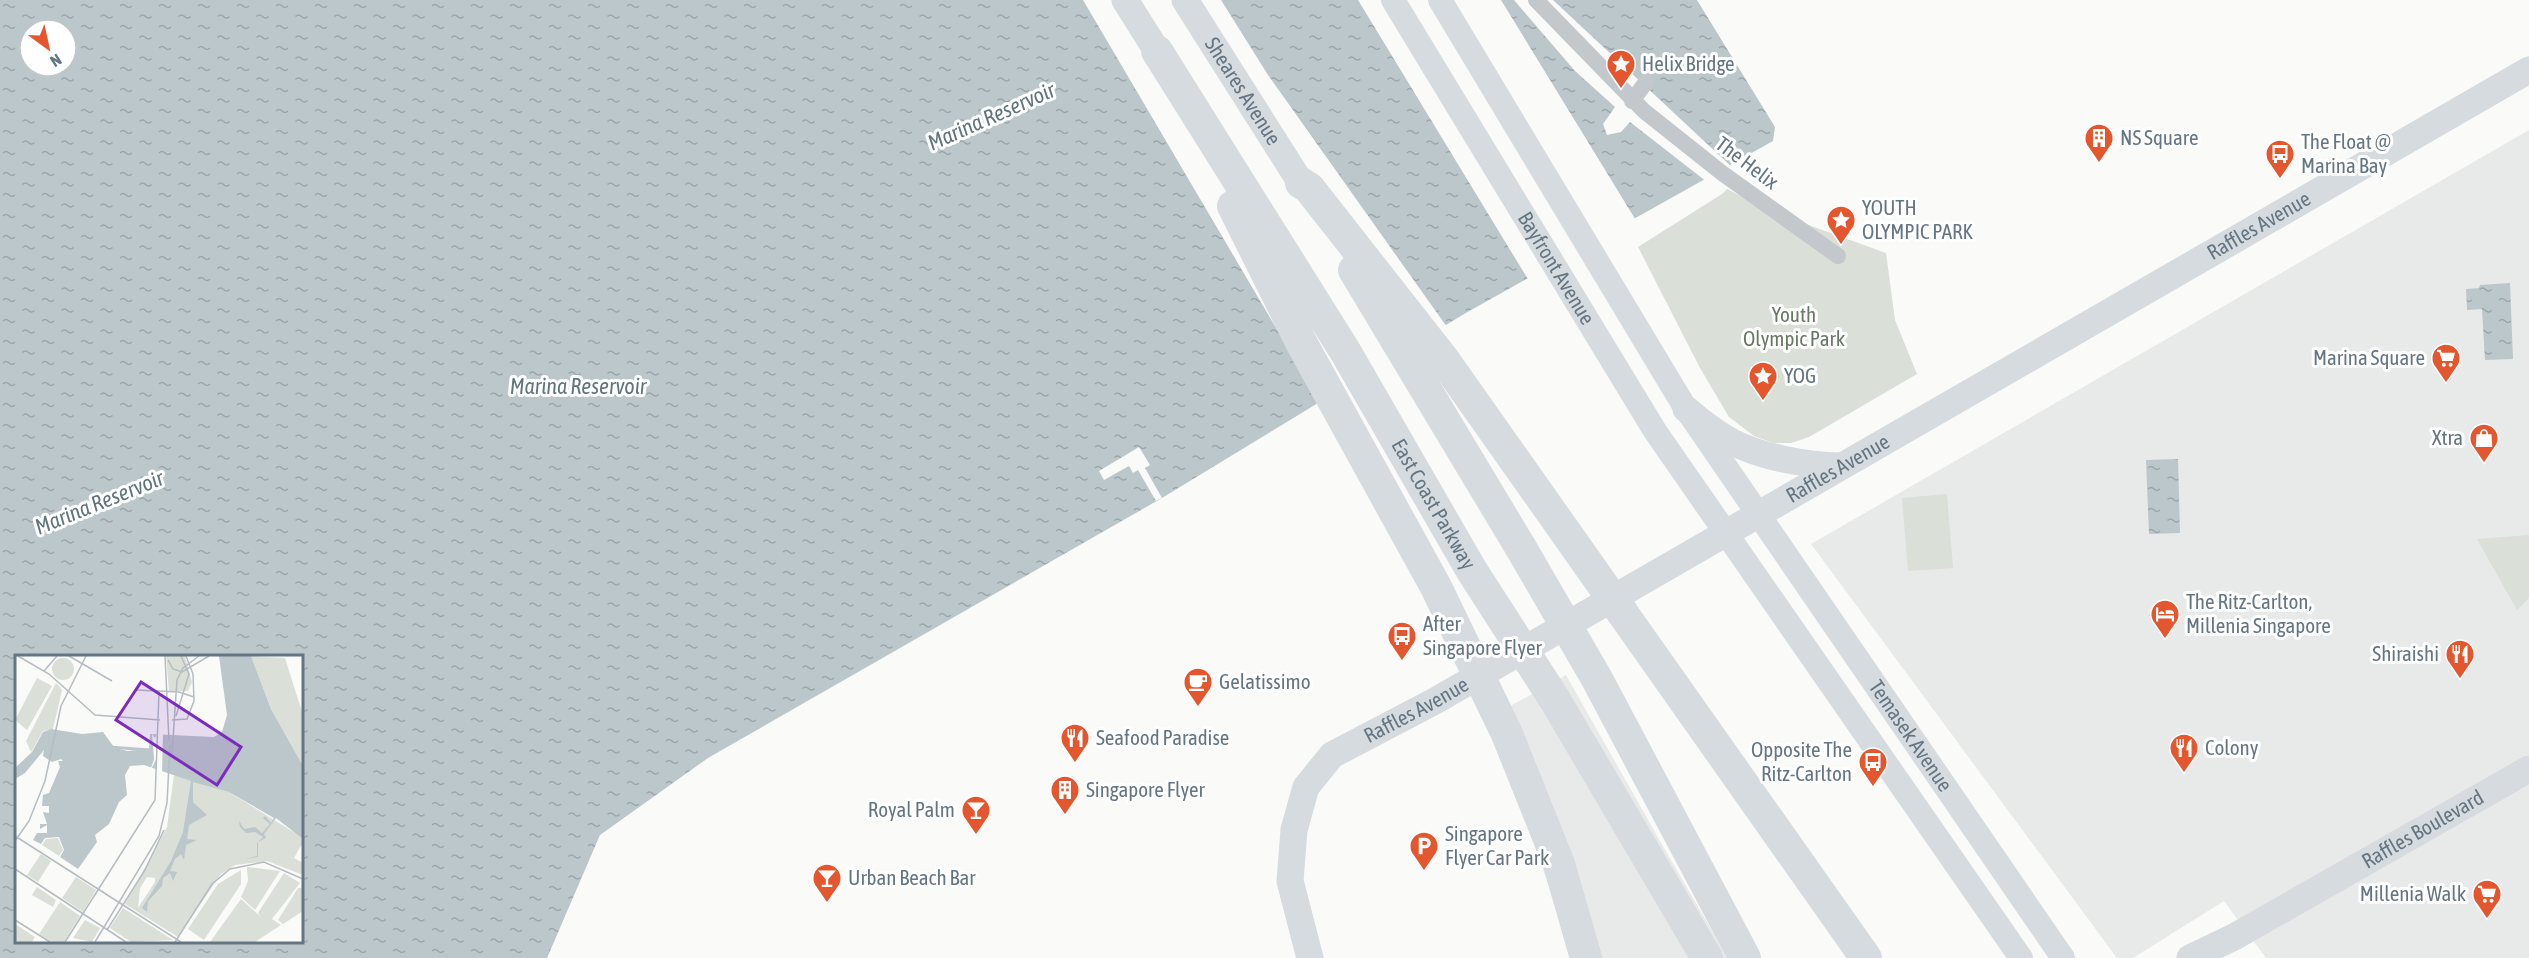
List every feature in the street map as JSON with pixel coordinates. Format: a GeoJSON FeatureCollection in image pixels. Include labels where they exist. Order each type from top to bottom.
{"type":"FeatureCollection","features":[{"type":"Feature","properties":{"kind":"highway"},"geometry":{"type":"LineString","coordinates":[[1156,51],[1302,344],[1436,587],[1502,723],[1559,864],[1586,958]]}},
{"type":"Feature","properties":{"kind":"highway","name":"East Coast Parkway"},"geometry":{"type":"LineString","coordinates":[[1156,51],[1346,351],[1472,571],[1555,700],[1707,958]]}},
{"type":"Feature","properties":{"kind":"highway"},"geometry":{"type":"LineString","coordinates":[[1301,183],[1521,548],[1597,679],[1745,958]]}},
{"type":"Feature","properties":{"kind":"highway"},"geometry":{"type":"LineString","coordinates":[[1301,183],[1316,197],[1444,360],[1866,958]]}},
{"type":"Feature","properties":{"kind":"main road"},"geometry":{"type":"LineString","coordinates":[[1125,0],[1156,51]]}},
{"type":"Feature","properties":{"kind":"main road","name":"Sheares Avenue"},"geometry":{"type":"LineString","coordinates":[[1185,0],[1301,183]]}},
{"type":"Feature","properties":{"kind":"main road","name":"Bayfront Avenue"},"geometry":{"type":"LineString","coordinates":[[1393,0],[1655,430],[1726,533]]}},
{"type":"Feature","properties":{"kind":"main road","name":"Bayfront Avenue"},"geometry":{"type":"LineString","coordinates":[[1440,0],[1686,409],[1759,514]]}},
{"type":"Feature","properties":{"kind":"main road","name":"Raffles Avenue"},"geometry":{"type":"LineString","coordinates":[[1310,958],[1290,881],[1294,830],[1306,787],[1332,755],[1404,718],[2529,70]]}},
{"type":"Feature","properties":{"kind":"main road"},"geometry":{"type":"LineString","coordinates":[[1686,409],[1707,426],[1733,442],[1763,454],[1821,465],[1842,466]]}},
{"type":"Feature","properties":{"kind":"main road","name":"Temasek Avenue"},"geometry":{"type":"LineString","coordinates":[[1759,514],[2063,958]]}},
{"type":"Feature","properties":{"kind":"main road","name":"Temasek Avenue"},"geometry":{"type":"LineString","coordinates":[[1726,533],[2021,958]]}},
{"type":"Feature","properties":{"kind":"main road","name":"Raffles Boulevard"},"geometry":{"type":"LineString","coordinates":[[2190,958],[2234,937],[2529,769]]}},
{"type":"Feature","properties":{"kind":"main road"},"geometry":{"type":"LineString","coordinates":[[2216,958],[2234,937]]}},
{"type":"Feature","properties":{"kind":"street","name":"The Helix"},"geometry":{"type":"LineString","coordinates":[[1536,0],[1632,101],[1722,173],[1838,256]]}},
{"type":"Feature","properties":{"kind":"street"},"geometry":{"type":"LineString","coordinates":[[1632,101],[1646,82]]}},
{"type":"Feature","properties":{"kind":"shaded area"},"geometry":{"type":"Polygon","coordinates":[[[2529,130],[2529,958],[2266,958],[2224,901],[2133,958],[2117,958],[1811,544],[2529,130]]]}},
{"type":"Feature","properties":{"kind":"shaded area"},"geometry":{"type":"Polygon","coordinates":[[[1566,675],[1728,958],[1573,958],[1489,718],[1566,675]]]}},
{"type":"Feature","properties":{"kind":"green space","name":"Youth Olympic Park"},"geometry":{"type":"Polygon","coordinates":[[[1727,189],[1775,213],[1886,253],[1895,320],[1917,374],[1809,437],[1791,443],[1773,443],[1754,436],[1729,417],[1700,368],[1638,247],[1727,189]]]}},
{"type":"Feature","properties":{"kind":"green space"},"geometry":{"type":"Polygon","coordinates":[[[1947,494],[1953,568],[1908,571],[1902,498],[1947,494]]]}},
{"type":"Feature","properties":{"kind":"green space"},"geometry":{"type":"Polygon","coordinates":[[[2529,535],[2529,598],[2517,610],[2477,539],[2529,535]]]}},
{"type":"Feature","properties":{"kind":"water","name":"Marina Reservoir"},"geometry":{"type":"Polygon","coordinates":[[[0,0],[1697,0],[1775,127],[1773,141],[1464,314],[1162,498],[708,758],[600,835],[547,958],[0,958],[0,0]]]}},
{"type":"Feature","properties":{"kind":"water"},"geometry":{"type":"Polygon","coordinates":[[[2510,283],[2513,359],[2485,360],[2482,309],[2467,310],[2466,289],[2479,288],[2480,285],[2510,283]]]}},
{"type":"Feature","properties":{"kind":"water"},"geometry":{"type":"Polygon","coordinates":[[[2178,459],[2180,533],[2149,534],[2146,460],[2178,459]]]}},
{"type":"Feature","properties":{"kind":"pier"},"geometry":{"type":"Polygon","coordinates":[[[1083,0],[1221,0],[1268,75],[1447,327],[1319,406],[1302,372],[1083,0]]]}},
{"type":"Feature","properties":{"kind":"pier"},"geometry":{"type":"Polygon","coordinates":[[[1358,0],[1501,0],[1637,222],[1529,281],[1358,0]]]}},
{"type":"Feature","properties":{"kind":"pier","name":"Helix Bridge"},"geometry":{"type":"Polygon","coordinates":[[[1514,0],[1553,0],[1733,168],[1707,182],[1630,122],[1621,132],[1607,135],[1603,124],[1615,107],[1575,71],[1514,0]]]}},
{"type":"Feature","properties":{"kind":"pier"},"geometry":{"type":"Polygon","coordinates":[[[1139,447],[1150,465],[1145,468],[1162,498],[1156,501],[1138,470],[1133,473],[1129,466],[1104,480],[1099,471],[1139,447]]]}},
{"type":"Feature","properties":{"kind":"place","name":"Helix Bridge"},"geometry":{"type":"Point","coordinates":[1621,90]}},
{"type":"Feature","properties":{"kind":"place","name":"NS Square"},"geometry":{"type":"Point","coordinates":[2099,164]}},
{"type":"Feature","properties":{"kind":"place","name":"The Float @ Marina Bay"},"geometry":{"type":"Point","coordinates":[2280,180]}},
{"type":"Feature","properties":{"kind":"place","name":"YOUTH OLYMPIC PARK"},"geometry":{"type":"Point","coordinates":[1841,246]}},
{"type":"Feature","properties":{"kind":"place","name":"Marina Square"},"geometry":{"type":"Point","coordinates":[2446,384]}},
{"type":"Feature","properties":{"kind":"place","name":"YOG"},"geometry":{"type":"Point","coordinates":[1763,402]}},
{"type":"Feature","properties":{"kind":"place","name":"Xtra"},"geometry":{"type":"Point","coordinates":[2484,464]}},
{"type":"Feature","properties":{"kind":"place","name":"The Ritz-Carlton, Millenia Singapore"},"geometry":{"type":"Point","coordinates":[2165,640]}},
{"type":"Feature","properties":{"kind":"place","name":"After Singapore Flyer"},"geometry":{"type":"Point","coordinates":[1402,662]}},
{"type":"Feature","properties":{"kind":"place","name":"Shiraishi"},"geometry":{"type":"Point","coordinates":[2460,680]}},
{"type":"Feature","properties":{"kind":"place","name":"Gelatissimo"},"geometry":{"type":"Point","coordinates":[1198,708]}},
{"type":"Feature","properties":{"kind":"place","name":"Seafood Paradise"},"geometry":{"type":"Point","coordinates":[1075,764]}},
{"type":"Feature","properties":{"kind":"place","name":"Colony"},"geometry":{"type":"Point","coordinates":[2184,774]}},
{"type":"Feature","properties":{"kind":"place","name":"Opposite The Ritz-Carlton"},"geometry":{"type":"Point","coordinates":[1873,788]}},
{"type":"Feature","properties":{"kind":"place","name":"Singapore Flyer"},"geometry":{"type":"Point","coordinates":[1065,816]}},
{"type":"Feature","properties":{"kind":"place","name":"Royal Palm"},"geometry":{"type":"Point","coordinates":[976,836]}},
{"type":"Feature","properties":{"kind":"place","name":"Singapore Flyer Car Park"},"geometry":{"type":"Point","coordinates":[1424,872]}},
{"type":"Feature","properties":{"kind":"place","name":"Urban Beach Bar"},"geometry":{"type":"Point","coordinates":[827,904]}},
{"type":"Feature","properties":{"kind":"place","name":"Millenia Walk"},"geometry":{"type":"Point","coordinates":[2487,920]}}]}
